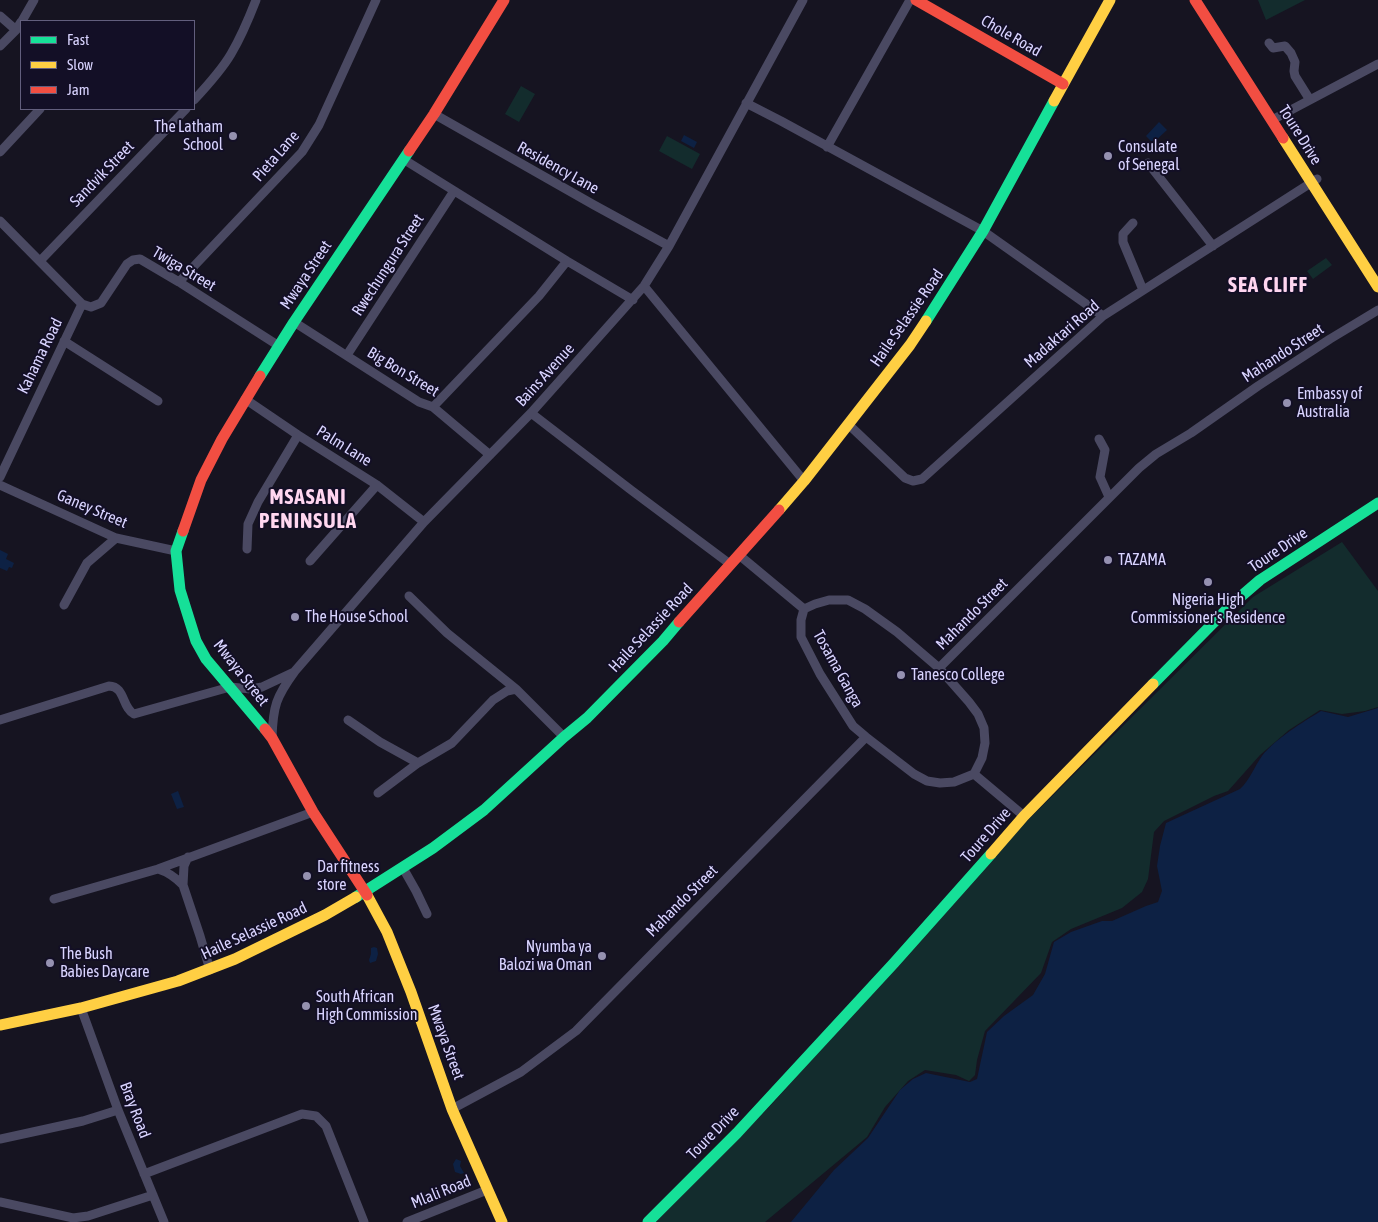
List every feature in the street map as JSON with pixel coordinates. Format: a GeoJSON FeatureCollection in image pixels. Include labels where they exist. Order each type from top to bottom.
{"type":"FeatureCollection","features":[{"type":"Feature","properties":{"kind":"street"},"geometry":{"type":"LineString","coordinates":[[23,20],[34,0]]}},
{"type":"Feature","properties":{"kind":"street"},"geometry":{"type":"LineString","coordinates":[[195,99],[210,83],[231,55],[256,0]]}},
{"type":"Feature","properties":{"kind":"street","name":"Pieta Lane"},"geometry":{"type":"LineString","coordinates":[[179,282],[302,152],[319,125],[376,0]]}},
{"type":"Feature","properties":{"kind":"street","name":"Mwaya Street"},"geometry":{"type":"LineString","coordinates":[[502,1222],[452,1109],[411,992],[387,932],[365,892],[313,812],[272,738],[206,659],[196,641],[180,590],[176,551],[201,480],[222,438],[245,399],[294,322],[434,114],[504,0]]}},
{"type":"Feature","properties":{"kind":"street","name":"Bains Avenue"},"geometry":{"type":"LineString","coordinates":[[272,738],[273,713],[276,701],[281,690],[295,671],[424,522],[532,413],[644,286],[669,246],[803,0]]}},
{"type":"Feature","properties":{"kind":"street"},"geometry":{"type":"LineString","coordinates":[[826,147],[910,0]]}},
{"type":"Feature","properties":{"kind":"street","name":"Chole Road"},"geometry":{"type":"LineString","coordinates":[[916,0],[1063,84]]}},
{"type":"Feature","properties":{"kind":"street","name":"Haile Selassie Road"},"geometry":{"type":"LineString","coordinates":[[0,1025],[81,1008],[178,981],[210,970],[289,934],[365,892],[433,848],[484,810],[586,718],[663,640],[804,481],[910,345],[983,231],[1110,0]]}},
{"type":"Feature","properties":{"kind":"street","name":"Toure Drive"},"geometry":{"type":"LineString","coordinates":[[1195,0],[1272,120],[1314,181],[1378,287]]}},
{"type":"Feature","properties":{"kind":"street"},"geometry":{"type":"LineString","coordinates":[[0,16],[20,25],[0,46]]}},
{"type":"Feature","properties":{"kind":"street"},"geometry":{"type":"LineString","coordinates":[[1269,43],[1273,48],[1284,46],[1291,53],[1295,62],[1295,76],[1310,100]]}},
{"type":"Feature","properties":{"kind":"street"},"geometry":{"type":"LineString","coordinates":[[1272,120],[1378,64]]}},
{"type":"Feature","properties":{"kind":"street"},"geometry":{"type":"LineString","coordinates":[[746,103],[983,231],[1103,316]]}},
{"type":"Feature","properties":{"kind":"street"},"geometry":{"type":"LineString","coordinates":[[0,152],[39,110]]}},
{"type":"Feature","properties":{"kind":"street","name":"Sandvik Street"},"geometry":{"type":"LineString","coordinates":[[40,261],[185,110]]}},
{"type":"Feature","properties":{"kind":"street","name":"Residency Lane"},"geometry":{"type":"LineString","coordinates":[[434,114],[669,246]]}},
{"type":"Feature","properties":{"kind":"street"},"geometry":{"type":"LineString","coordinates":[[404,159],[633,300]]}},
{"type":"Feature","properties":{"kind":"street"},"geometry":{"type":"LineString","coordinates":[[1148,163],[1213,246]]}},
{"type":"Feature","properties":{"kind":"street","name":"Madaktari Road"},"geometry":{"type":"LineString","coordinates":[[848,424],[905,478],[913,481],[922,479],[1103,316],[1314,181]]}},
{"type":"Feature","properties":{"kind":"street","name":"Rwechungura Street"},"geometry":{"type":"LineString","coordinates":[[347,355],[454,191]]}},
{"type":"Feature","properties":{"kind":"street"},"geometry":{"type":"LineString","coordinates":[[0,221],[82,304]]}},
{"type":"Feature","properties":{"kind":"street"},"geometry":{"type":"LineString","coordinates":[[1133,223],[1123,234],[1123,242],[1143,290]]}},
{"type":"Feature","properties":{"kind":"street","name":"Twiga Street"},"geometry":{"type":"LineString","coordinates":[[82,304],[91,307],[101,303],[127,264],[132,260],[140,259],[279,346]]}},
{"type":"Feature","properties":{"kind":"street"},"geometry":{"type":"LineString","coordinates":[[433,407],[539,296],[567,261]]}},
{"type":"Feature","properties":{"kind":"street"},"geometry":{"type":"LineString","coordinates":[[644,286],[804,481]]}},
{"type":"Feature","properties":{"kind":"street","name":"Kahama Road"},"geometry":{"type":"LineString","coordinates":[[0,477],[82,304]]}},
{"type":"Feature","properties":{"kind":"street","name":"Mahando Street"},"geometry":{"type":"LineString","coordinates":[[974,774],[982,758],[985,743],[984,728],[978,714],[939,668],[1109,497],[1156,454],[1191,433],[1330,339],[1378,310]]}},
{"type":"Feature","properties":{"kind":"street","name":"Big Bon Street"},"geometry":{"type":"LineString","coordinates":[[294,322],[419,402],[433,407],[490,455]]}},
{"type":"Feature","properties":{"kind":"street"},"geometry":{"type":"LineString","coordinates":[[64,341],[158,401]]}},
{"type":"Feature","properties":{"kind":"street","name":"Palm Lane"},"geometry":{"type":"LineString","coordinates":[[245,399],[377,485],[424,522]]}},
{"type":"Feature","properties":{"kind":"street"},"geometry":{"type":"LineString","coordinates":[[532,413],[630,490],[730,564]]}},
{"type":"Feature","properties":{"kind":"street"},"geometry":{"type":"LineString","coordinates":[[247,549],[248,524],[258,502],[298,435]]}},
{"type":"Feature","properties":{"kind":"street"},"geometry":{"type":"LineString","coordinates":[[1099,439],[1105,450],[1100,477],[1109,497]]}},
{"type":"Feature","properties":{"kind":"street","name":"Ganey Street"},"geometry":{"type":"LineString","coordinates":[[0,485],[116,538],[176,551]]}},
{"type":"Feature","properties":{"kind":"street"},"geometry":{"type":"LineString","coordinates":[[310,561],[377,485]]}},
{"type":"Feature","properties":{"kind":"street","name":"Toure Drive"},"geometry":{"type":"LineString","coordinates":[[648,1222],[737,1133],[868,991],[1024,816],[1231,605],[1260,580],[1378,503]]}},
{"type":"Feature","properties":{"kind":"street"},"geometry":{"type":"LineString","coordinates":[[64,605],[87,563],[116,538]]}},
{"type":"Feature","properties":{"kind":"street"},"geometry":{"type":"LineString","coordinates":[[739,555],[804,609],[829,600],[848,600],[871,613],[897,632],[939,668]]}},
{"type":"Feature","properties":{"kind":"street"},"geometry":{"type":"LineString","coordinates":[[409,596],[447,634],[516,689],[564,737]]}},
{"type":"Feature","properties":{"kind":"street","name":"Tosama Ganga"},"geometry":{"type":"LineString","coordinates":[[804,609],[801,620],[801,637],[806,648],[844,713],[853,726],[866,737]]}},
{"type":"Feature","properties":{"kind":"street"},"geometry":{"type":"LineString","coordinates":[[0,720],[109,686],[118,688],[131,713],[134,714],[230,687],[251,690],[262,687],[295,671]]}},
{"type":"Feature","properties":{"kind":"street"},"geometry":{"type":"LineString","coordinates":[[378,792],[418,763],[452,743],[493,700],[507,691],[516,689]]}},
{"type":"Feature","properties":{"kind":"street"},"geometry":{"type":"LineString","coordinates":[[348,720],[380,742],[418,763]]}},
{"type":"Feature","properties":{"kind":"street"},"geometry":{"type":"LineString","coordinates":[[866,737],[914,774],[927,781],[940,783],[954,782],[974,774],[1024,816]]}},
{"type":"Feature","properties":{"kind":"street","name":"Mahando Street"},"geometry":{"type":"LineString","coordinates":[[452,1109],[521,1072],[576,1030],[866,737]]}},
{"type":"Feature","properties":{"kind":"street"},"geometry":{"type":"LineString","coordinates":[[54,899],[141,872],[158,869],[313,812]]}},
{"type":"Feature","properties":{"kind":"street"},"geometry":{"type":"LineString","coordinates":[[188,857],[184,866],[183,885],[210,970]]}},
{"type":"Feature","properties":{"kind":"street"},"geometry":{"type":"LineString","coordinates":[[403,868],[427,914]]}},
{"type":"Feature","properties":{"kind":"street"},"geometry":{"type":"LineString","coordinates":[[158,869],[176,877],[183,885]]}},
{"type":"Feature","properties":{"kind":"street","name":"Bray Road"},"geometry":{"type":"LineString","coordinates":[[81,1008],[118,1110],[164,1222]]}},
{"type":"Feature","properties":{"kind":"street"},"geometry":{"type":"LineString","coordinates":[[0,1139],[82,1122],[118,1110]]}},
{"type":"Feature","properties":{"kind":"street"},"geometry":{"type":"LineString","coordinates":[[144,1174],[302,1114],[316,1116],[326,1126],[364,1222]]}},
{"type":"Feature","properties":{"kind":"street","name":"Mlali Road"},"geometry":{"type":"LineString","coordinates":[[407,1222],[487,1190]]}},
{"type":"Feature","properties":{"kind":"street"},"geometry":{"type":"LineString","coordinates":[[0,1202],[73,1218],[88,1216],[153,1195]]}},
{"type":"Feature","properties":{"kind":"green space"},"geometry":{"type":"Polygon","coordinates":[[[1258,0],[1305,0],[1266,20],[1258,0]]]}},
{"type":"Feature","properties":{"kind":"green space"},"geometry":{"type":"Polygon","coordinates":[[[521,86],[535,94],[519,122],[505,114],[521,86]]]}},
{"type":"Feature","properties":{"kind":"green space"},"geometry":{"type":"Polygon","coordinates":[[[667,136],[700,154],[692,169],[659,151],[667,136]]]}},
{"type":"Feature","properties":{"kind":"green space"},"geometry":{"type":"Polygon","coordinates":[[[1326,258],[1332,265],[1313,279],[1307,271],[1326,258]]]}},
{"type":"Feature","properties":{"kind":"green space"},"geometry":{"type":"Polygon","coordinates":[[[1342,542],[1378,591],[1378,707],[1342,714],[1320,710],[1289,730],[1260,755],[1228,791],[1164,821],[1154,832],[1148,879],[1142,892],[1122,908],[1071,929],[1052,942],[1041,973],[985,1031],[975,1075],[969,1081],[956,1075],[925,1070],[908,1081],[885,1107],[867,1137],[765,1222],[656,1222],[771,1105],[1026,822],[1253,597],[1342,542]]]}},
{"type":"Feature","properties":{"kind":"water"},"geometry":{"type":"Polygon","coordinates":[[[1159,122],[1167,130],[1153,143],[1146,136],[1159,122]]]}},
{"type":"Feature","properties":{"kind":"water"},"geometry":{"type":"Polygon","coordinates":[[[684,135],[697,142],[694,148],[681,141],[684,135]]]}},
{"type":"Feature","properties":{"kind":"water"},"geometry":{"type":"Polygon","coordinates":[[[0,550],[8,554],[6,559],[14,563],[12,568],[9,567],[7,571],[0,568],[0,550]]]}},
{"type":"Feature","properties":{"kind":"water"},"geometry":{"type":"Polygon","coordinates":[[[1378,708],[1378,1222],[791,1222],[834,1170],[868,1138],[900,1090],[913,1079],[926,1073],[970,1082],[977,1079],[987,1032],[1004,1016],[1033,995],[1045,974],[1054,942],[1071,932],[1102,921],[1112,921],[1158,902],[1162,891],[1157,866],[1166,823],[1240,789],[1247,782],[1259,760],[1274,743],[1321,711],[1348,717],[1378,708]]]}},
{"type":"Feature","properties":{"kind":"water"},"geometry":{"type":"Polygon","coordinates":[[[178,791],[184,807],[177,809],[171,794],[178,791]]]}},
{"type":"Feature","properties":{"kind":"water"},"geometry":{"type":"Polygon","coordinates":[[[371,948],[377,948],[378,954],[376,961],[370,963],[371,948]]]}},
{"type":"Feature","properties":{"kind":"water"},"geometry":{"type":"Polygon","coordinates":[[[456,1159],[461,1161],[460,1166],[464,1173],[455,1172],[453,1164],[456,1159]]]}},
{"type":"Feature","properties":{"kind":"traffic: fast"},"geometry":{"type":"LineString","coordinates":[[926,321],[983,231],[1054,101]]}},
{"type":"Feature","properties":{"kind":"traffic: fast"},"geometry":{"type":"LineString","coordinates":[[260,376],[409,151]]}},
{"type":"Feature","properties":{"kind":"traffic: fast"},"geometry":{"type":"LineString","coordinates":[[1153,684],[1231,605],[1260,580],[1378,503]]}},
{"type":"Feature","properties":{"kind":"traffic: fast"},"geometry":{"type":"LineString","coordinates":[[183,531],[176,551],[180,590],[196,641],[206,659],[265,729]]}},
{"type":"Feature","properties":{"kind":"traffic: fast"},"geometry":{"type":"LineString","coordinates":[[356,897],[433,848],[484,810],[587,718],[663,641],[679,622]]}},
{"type":"Feature","properties":{"kind":"traffic: fast"},"geometry":{"type":"LineString","coordinates":[[648,1222],[737,1133],[894,963],[991,854]]}},
{"type":"Feature","properties":{"kind":"traffic: slow"},"geometry":{"type":"LineString","coordinates":[[1054,101],[1110,0]]}},
{"type":"Feature","properties":{"kind":"traffic: slow"},"geometry":{"type":"LineString","coordinates":[[1283,138],[1378,287]]}},
{"type":"Feature","properties":{"kind":"traffic: slow"},"geometry":{"type":"LineString","coordinates":[[779,510],[804,481],[910,345],[926,321]]}},
{"type":"Feature","properties":{"kind":"traffic: slow"},"geometry":{"type":"LineString","coordinates":[[991,854],[1024,816],[1153,684]]}},
{"type":"Feature","properties":{"kind":"traffic: slow"},"geometry":{"type":"LineString","coordinates":[[367,895],[387,932],[411,992],[452,1109],[502,1222]]}},
{"type":"Feature","properties":{"kind":"traffic: slow"},"geometry":{"type":"LineString","coordinates":[[0,1025],[81,1008],[178,981],[235,959],[325,915],[356,897]]}},
{"type":"Feature","properties":{"kind":"traffic: jam"},"geometry":{"type":"LineString","coordinates":[[409,151],[504,0]]}},
{"type":"Feature","properties":{"kind":"traffic: jam"},"geometry":{"type":"LineString","coordinates":[[916,0],[1063,84]]}},
{"type":"Feature","properties":{"kind":"traffic: jam"},"geometry":{"type":"LineString","coordinates":[[1195,0],[1283,138]]}},
{"type":"Feature","properties":{"kind":"traffic: jam"},"geometry":{"type":"LineString","coordinates":[[183,531],[201,480],[222,439],[260,376]]}},
{"type":"Feature","properties":{"kind":"traffic: jam"},"geometry":{"type":"LineString","coordinates":[[679,622],[779,510]]}},
{"type":"Feature","properties":{"kind":"traffic: jam"},"geometry":{"type":"LineString","coordinates":[[265,729],[272,738],[313,812],[367,895]]}},
{"type":"Feature","properties":{"kind":"place","name":"The Latham School"},"geometry":{"type":"Point","coordinates":[233,136]}},
{"type":"Feature","properties":{"kind":"place","name":"Consulate of Senegal"},"geometry":{"type":"Point","coordinates":[1108,156]}},
{"type":"Feature","properties":{"kind":"place","name":"Embassy of Australia"},"geometry":{"type":"Point","coordinates":[1287,403]}},
{"type":"Feature","properties":{"kind":"place","name":"TAZAMA"},"geometry":{"type":"Point","coordinates":[1108,560]}},
{"type":"Feature","properties":{"kind":"place","name":"Nigeria High Commissioner's Residence"},"geometry":{"type":"Point","coordinates":[1208,582]}},
{"type":"Feature","properties":{"kind":"place","name":"The House School"},"geometry":{"type":"Point","coordinates":[295,617]}},
{"type":"Feature","properties":{"kind":"place","name":"Tanesco College"},"geometry":{"type":"Point","coordinates":[901,675]}},
{"type":"Feature","properties":{"kind":"place","name":"Dar fitness store"},"geometry":{"type":"Point","coordinates":[307,876]}},
{"type":"Feature","properties":{"kind":"place","name":"Nyumba ya Balozi wa Oman"},"geometry":{"type":"Point","coordinates":[602,956]}},
{"type":"Feature","properties":{"kind":"place","name":"The Bush Babies Daycare"},"geometry":{"type":"Point","coordinates":[50,963]}},
{"type":"Feature","properties":{"kind":"place","name":"South African High Commission"},"geometry":{"type":"Point","coordinates":[306,1006]}},
{"type":"Feature","properties":{"kind":"district","name":"SEA CLIFF"},"geometry":{"type":"Point","coordinates":[1268,285]}},
{"type":"Feature","properties":{"kind":"district","name":"MSASANI PENINSULA"},"geometry":{"type":"Point","coordinates":[308,509]}}]}
